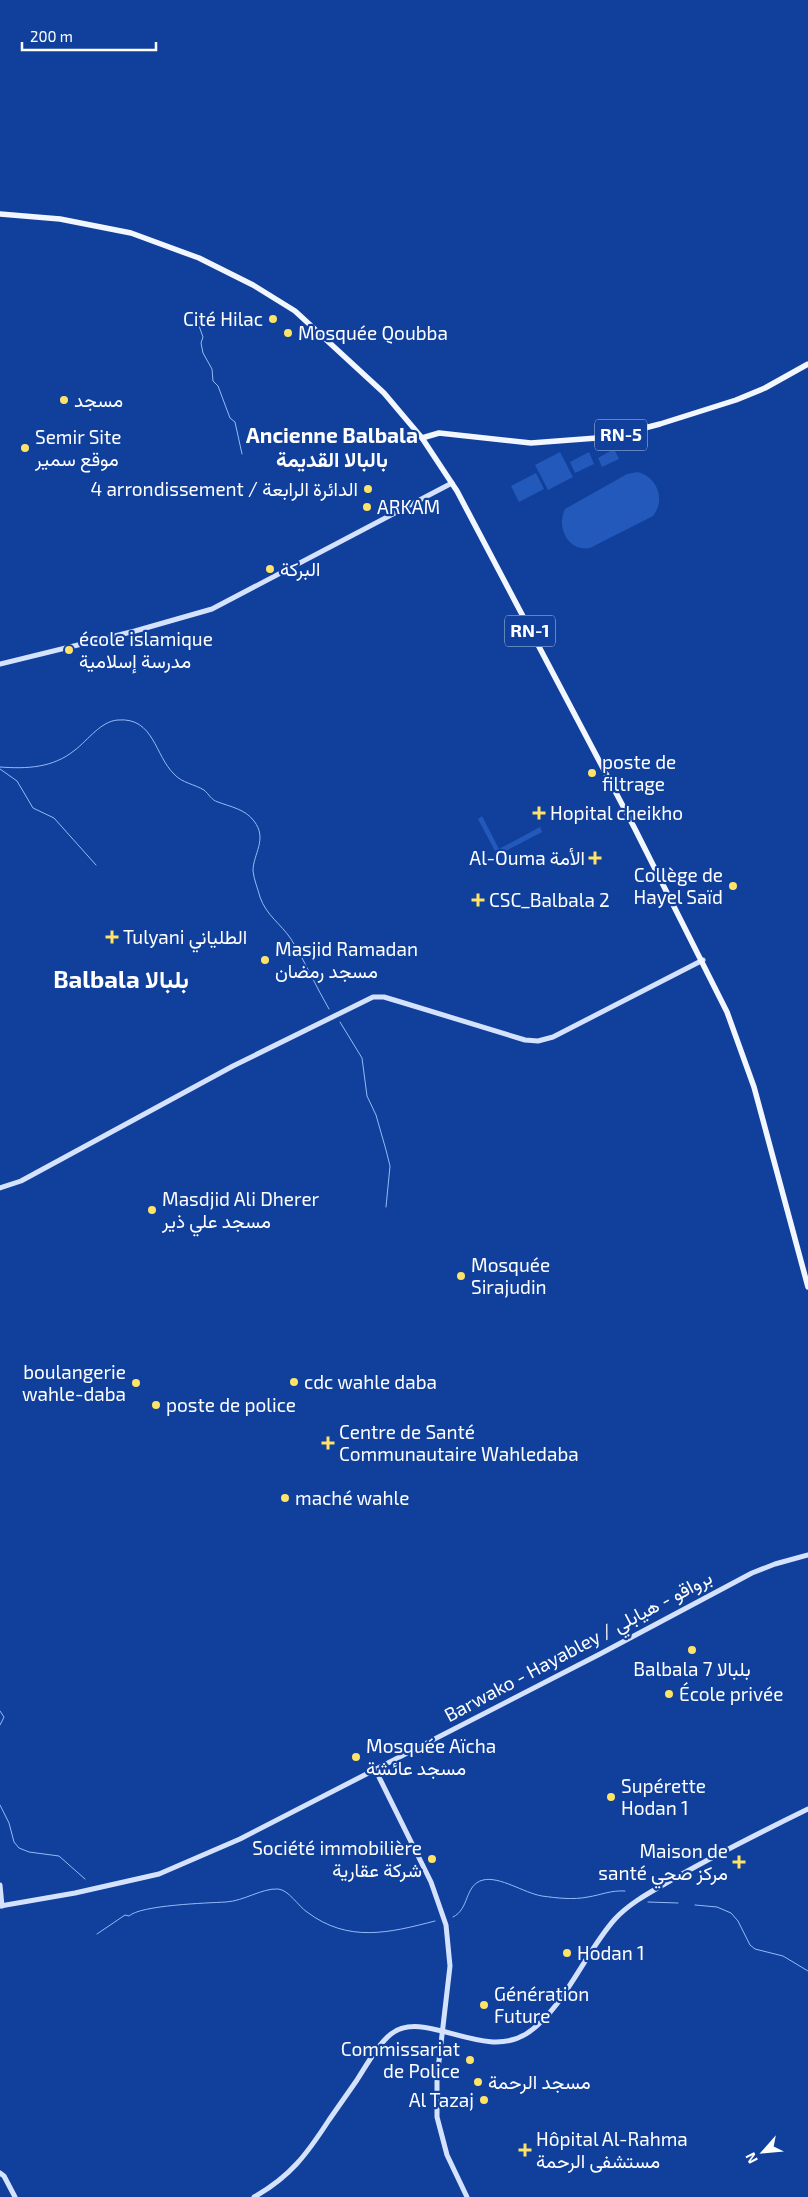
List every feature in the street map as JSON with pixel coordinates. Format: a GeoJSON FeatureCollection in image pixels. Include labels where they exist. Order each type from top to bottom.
{"type":"FeatureCollection","features":[{"type":"Feature","properties":{"kind":"main road","name":"RN-1"},"geometry":{"type":"LineString","coordinates":[[0,214],[60,219],[131,233],[199,258],[254,285],[295,311],[384,392],[422,438],[452,483],[634,827],[727,1012],[754,1087],[808,1287]]}},
{"type":"Feature","properties":{"kind":"main road","name":"RN-5"},"geometry":{"type":"LineString","coordinates":[[422,438],[439,433],[508,442],[543,443],[610,437],[660,424],[736,400],[756,392],[808,364]]}},
{"type":"Feature","properties":{"kind":"street"},"geometry":{"type":"LineString","coordinates":[[0,664],[135,631],[212,609],[452,483]]}},
{"type":"Feature","properties":{"kind":"street"},"geometry":{"type":"LineString","coordinates":[[0,1188],[21,1181],[233,1066],[373,997],[397,1001],[525,1040],[538,1041],[553,1037],[702,960]]}},
{"type":"Feature","properties":{"kind":"street","name":"Barwako - Hayabley / برواقو - هيابلي"},"geometry":{"type":"LineString","coordinates":[[1,1906],[75,1893],[164,1872],[262,1828],[600,1654],[752,1573],[775,1564],[808,1555]]}},
{"type":"Feature","properties":{"kind":"street"},"geometry":{"type":"LineString","coordinates":[[375,1769],[431,1882],[446,1925],[450,1966],[436,2090],[437,2117],[447,2155],[467,2197]]}},
{"type":"Feature","properties":{"kind":"street"},"geometry":{"type":"LineString","coordinates":[[254,2197],[275,2186],[295,2168],[389,2035],[404,2029],[417,2027],[488,2042],[507,2041],[524,2035],[539,2024],[554,2007],[598,1940],[626,1908],[691,1869],[808,1809]]}},
{"type":"Feature","properties":{"kind":"street"},"geometry":{"type":"LineString","coordinates":[[0,1885],[1,1906]]}},
{"type":"Feature","properties":{"kind":"street"},"geometry":{"type":"LineString","coordinates":[[0,2172],[15,2197]]}},
{"type":"Feature","properties":{"kind":"shaded area"},"geometry":{"type":"Polygon","coordinates":[[[614,449],[619,459],[602,467],[598,458],[614,449]]]}},
{"type":"Feature","properties":{"kind":"shaded area"},"geometry":{"type":"Polygon","coordinates":[[[560,452],[573,477],[548,490],[535,465],[560,452]]]}},
{"type":"Feature","properties":{"kind":"shaded area"},"geometry":{"type":"Polygon","coordinates":[[[589,452],[594,464],[575,473],[570,462],[589,452]]]}},
{"type":"Feature","properties":{"kind":"shaded area"},"geometry":{"type":"Polygon","coordinates":[[[638,472],[650,479],[658,490],[659,503],[653,516],[590,548],[582,548],[570,542],[563,530],[562,523],[565,509],[627,474],[638,472]]]}},
{"type":"Feature","properties":{"kind":"shaded area"},"geometry":{"type":"Polygon","coordinates":[[[536,473],[544,489],[519,502],[511,486],[536,473]]]}},
{"type":"Feature","properties":{"kind":"shaded area"},"geometry":{"type":"Polygon","coordinates":[[[482,816],[499,849],[495,851],[478,819],[482,816]]]}},
{"type":"Feature","properties":{"kind":"shaded area"},"geometry":{"type":"Polygon","coordinates":[[[540,827],[542,832],[502,853],[499,849],[540,827]]]}},
{"type":"Feature","properties":{"kind":"waterway"},"geometry":{"type":"LineString","coordinates":[[194,312],[203,337],[201,343],[203,353],[212,369],[213,381],[218,386],[230,418],[235,422],[242,454]]}},
{"type":"Feature","properties":{"kind":"waterway"},"geometry":{"type":"LineString","coordinates":[[0,767],[30,767],[58,761],[75,750],[100,727],[112,721],[130,721],[139,725],[147,731],[168,766],[177,777],[204,790],[216,801],[242,811],[254,821],[260,834],[253,871],[260,897],[266,909],[291,939],[329,1009]]}},
{"type":"Feature","properties":{"kind":"waterway"},"geometry":{"type":"LineString","coordinates":[[0,769],[17,781],[33,808],[54,818],[96,865]]}},
{"type":"Feature","properties":{"kind":"waterway"},"geometry":{"type":"LineString","coordinates":[[340,1022],[362,1058],[367,1096],[376,1115],[390,1166],[386,1207]]}},
{"type":"Feature","properties":{"kind":"waterway"},"geometry":{"type":"LineString","coordinates":[[0,1711],[4,1717],[0,1725]]}},
{"type":"Feature","properties":{"kind":"waterway"},"geometry":{"type":"LineString","coordinates":[[0,1805],[9,1823],[14,1842],[19,1848],[29,1852],[59,1856],[85,1879]]}},
{"type":"Feature","properties":{"kind":"waterway"},"geometry":{"type":"LineString","coordinates":[[453,1917],[462,1909],[473,1887],[483,1880],[497,1880],[542,1896],[571,1899],[625,1891]]}},
{"type":"Feature","properties":{"kind":"waterway"},"geometry":{"type":"LineString","coordinates":[[97,1934],[125,1915],[129,1916],[147,1909],[233,1901],[272,1889],[286,1892],[304,1909],[322,1922],[353,1932],[385,1932],[435,1921]]}},
{"type":"Feature","properties":{"kind":"waterway"},"geometry":{"type":"LineString","coordinates":[[648,1902],[678,1903]]}},
{"type":"Feature","properties":{"kind":"waterway"},"geometry":{"type":"LineString","coordinates":[[695,1905],[717,1907],[731,1913],[738,1921],[750,1945],[755,1949],[783,1956],[808,1971]]}},
{"type":"Feature","properties":{"kind":"place","name":"Cité Hilac"},"geometry":{"type":"Point","coordinates":[273,319]}},
{"type":"Feature","properties":{"kind":"place","name":"Mosquée Qoubba"},"geometry":{"type":"Point","coordinates":[288,333]}},
{"type":"Feature","properties":{"kind":"place","name":"مسجد"},"geometry":{"type":"Point","coordinates":[64,400]}},
{"type":"Feature","properties":{"kind":"place","name":"Semir Site موقع سمير"},"geometry":{"type":"Point","coordinates":[25,448]}},
{"type":"Feature","properties":{"kind":"place","name":"4 arrondissement / الدائرة الرابعة"},"geometry":{"type":"Point","coordinates":[368,489]}},
{"type":"Feature","properties":{"kind":"place","name":"ARKAM"},"geometry":{"type":"Point","coordinates":[367,507]}},
{"type":"Feature","properties":{"kind":"place","name":"البركة"},"geometry":{"type":"Point","coordinates":[270,569]}},
{"type":"Feature","properties":{"kind":"place","name":"école islamique مدرسة إسلامية"},"geometry":{"type":"Point","coordinates":[69,650]}},
{"type":"Feature","properties":{"kind":"place","name":"poste de filtrage"},"geometry":{"type":"Point","coordinates":[592,773]}},
{"type":"Feature","properties":{"kind":"place","name":"Hopital cheikho"},"geometry":{"type":"Point","coordinates":[539,813]}},
{"type":"Feature","properties":{"kind":"place","name":"Al-Ouma الأمة"},"geometry":{"type":"Point","coordinates":[595,858]}},
{"type":"Feature","properties":{"kind":"place","name":"Collège de Hayel Saïd"},"geometry":{"type":"Point","coordinates":[733,886]}},
{"type":"Feature","properties":{"kind":"place","name":"CSC_Balbala 2"},"geometry":{"type":"Point","coordinates":[478,900]}},
{"type":"Feature","properties":{"kind":"place","name":"Tulyani الطلياني"},"geometry":{"type":"Point","coordinates":[112,937]}},
{"type":"Feature","properties":{"kind":"place","name":"Masjid Ramadan مسجد رمضان"},"geometry":{"type":"Point","coordinates":[265,960]}},
{"type":"Feature","properties":{"kind":"place","name":"Masdjid Ali Dherer مسجد علي ذير"},"geometry":{"type":"Point","coordinates":[152,1210]}},
{"type":"Feature","properties":{"kind":"place","name":"Mosquée Sirajudin"},"geometry":{"type":"Point","coordinates":[461,1276]}},
{"type":"Feature","properties":{"kind":"place","name":"cdc wahle daba"},"geometry":{"type":"Point","coordinates":[294,1382]}},
{"type":"Feature","properties":{"kind":"place","name":"boulangerie wahle-daba"},"geometry":{"type":"Point","coordinates":[136,1383]}},
{"type":"Feature","properties":{"kind":"place","name":"poste de police"},"geometry":{"type":"Point","coordinates":[156,1405]}},
{"type":"Feature","properties":{"kind":"place","name":"Centre de Santé Communautaire Wahledaba"},"geometry":{"type":"Point","coordinates":[328,1443]}},
{"type":"Feature","properties":{"kind":"place","name":"maché wahle"},"geometry":{"type":"Point","coordinates":[285,1498]}},
{"type":"Feature","properties":{"kind":"place","name":"Balbala 7 بلبالا"},"geometry":{"type":"Point","coordinates":[692,1650]}},
{"type":"Feature","properties":{"kind":"place","name":"École privée"},"geometry":{"type":"Point","coordinates":[669,1694]}},
{"type":"Feature","properties":{"kind":"place","name":"Mosquée Aïcha مسجد عائشة"},"geometry":{"type":"Point","coordinates":[356,1757]}},
{"type":"Feature","properties":{"kind":"place","name":"Supérette Hodan 1"},"geometry":{"type":"Point","coordinates":[611,1797]}},
{"type":"Feature","properties":{"kind":"place","name":"Société immobilière شركة عقارية"},"geometry":{"type":"Point","coordinates":[432,1859]}},
{"type":"Feature","properties":{"kind":"place","name":"Maison de santé مركز صحي"},"geometry":{"type":"Point","coordinates":[739,1862]}},
{"type":"Feature","properties":{"kind":"place","name":"Hodan 1"},"geometry":{"type":"Point","coordinates":[567,1953]}},
{"type":"Feature","properties":{"kind":"place","name":"Génération Future"},"geometry":{"type":"Point","coordinates":[484,2005]}},
{"type":"Feature","properties":{"kind":"place","name":"Commissariat de Police"},"geometry":{"type":"Point","coordinates":[470,2060]}},
{"type":"Feature","properties":{"kind":"place","name":"مسجد الرحمة"},"geometry":{"type":"Point","coordinates":[478,2082]}},
{"type":"Feature","properties":{"kind":"place","name":"Al Tazaj"},"geometry":{"type":"Point","coordinates":[484,2100]}},
{"type":"Feature","properties":{"kind":"place","name":"Hôpital Al-Rahma مستشفى الرحمة"},"geometry":{"type":"Point","coordinates":[525,2150]}},
{"type":"Feature","properties":{"kind":"district","name":"Ancienne Balbala بالبالا القديمة"},"geometry":{"type":"Point","coordinates":[332,448]}},
{"type":"Feature","properties":{"kind":"district","name":"Balbala بلبالا"},"geometry":{"type":"Point","coordinates":[121,980]}}]}
